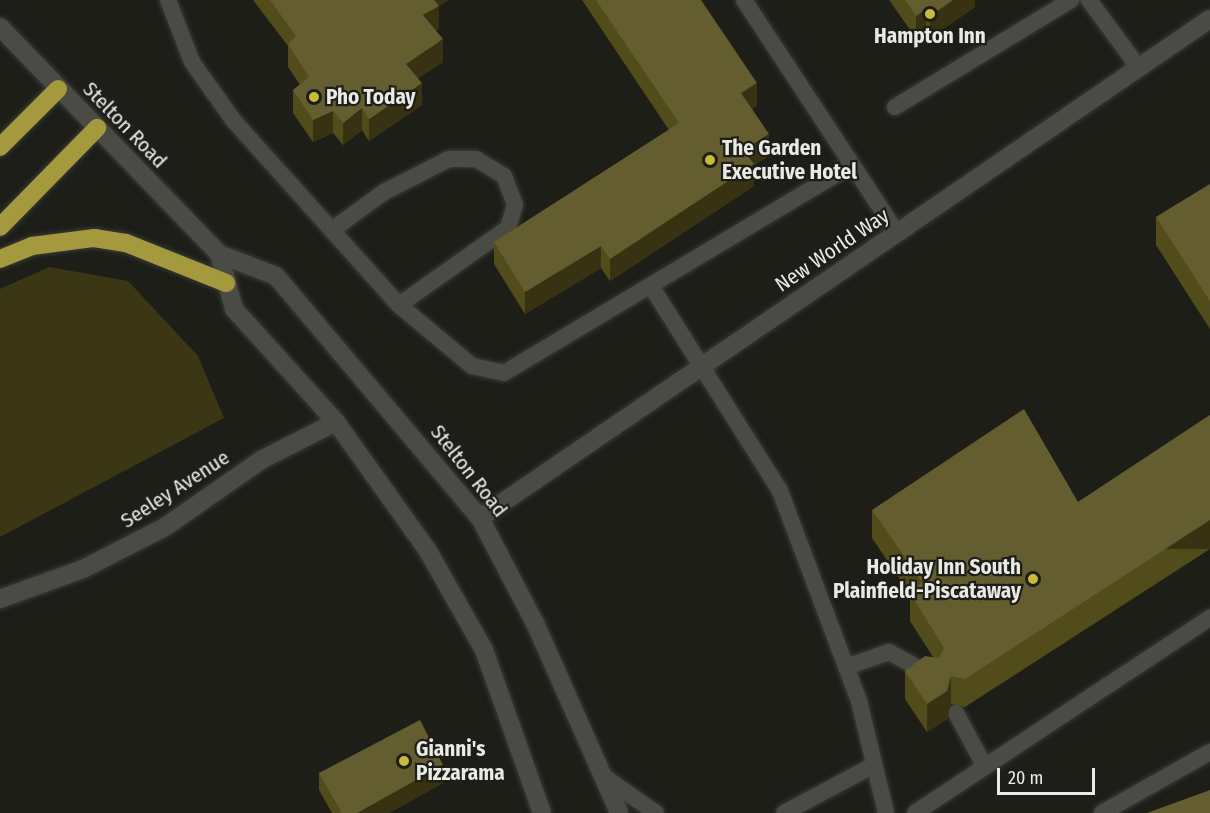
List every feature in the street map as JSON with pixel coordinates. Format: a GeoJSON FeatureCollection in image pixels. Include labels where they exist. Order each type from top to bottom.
{"type":"FeatureCollection","features":[{"type":"Feature","properties":{"kind":"highway"},"geometry":{"type":"LineString","coordinates":[[0,147],[58,89]]}},
{"type":"Feature","properties":{"kind":"highway"},"geometry":{"type":"LineString","coordinates":[[0,227],[97,128]]}},
{"type":"Feature","properties":{"kind":"highway"},"geometry":{"type":"LineString","coordinates":[[0,260],[32,246],[94,238],[126,243],[226,283]]}},
{"type":"Feature","properties":{"kind":"main road","name":"New World Way"},"geometry":{"type":"LineString","coordinates":[[480,518],[1210,19]]}},
{"type":"Feature","properties":{"kind":"main road","name":"Stelton Road"},"geometry":{"type":"LineString","coordinates":[[0,27],[219,254],[276,276],[480,518],[606,778],[619,813]]}},
{"type":"Feature","properties":{"kind":"main road"},"geometry":{"type":"LineString","coordinates":[[219,254],[234,309],[336,422],[428,551],[484,651],[542,813]]}},
{"type":"Feature","properties":{"kind":"main road","name":"Seeley Avenue"},"geometry":{"type":"LineString","coordinates":[[0,599],[83,569],[165,527],[261,460],[336,422]]}},
{"type":"Feature","properties":{"kind":"lane"},"geometry":{"type":"LineString","coordinates":[[168,0],[192,62],[233,120],[399,304],[472,366],[504,373],[850,166]]}},
{"type":"Feature","properties":{"kind":"lane"},"geometry":{"type":"LineString","coordinates":[[744,0],[850,166],[897,233]]}},
{"type":"Feature","properties":{"kind":"lane"},"geometry":{"type":"LineString","coordinates":[[895,107],[1071,0]]}},
{"type":"Feature","properties":{"kind":"lane"},"geometry":{"type":"LineString","coordinates":[[1089,0],[1139,68]]}},
{"type":"Feature","properties":{"kind":"lane"},"geometry":{"type":"LineString","coordinates":[[332,230],[384,192],[449,159],[476,159],[504,176],[515,205],[508,228],[399,304]]}},
{"type":"Feature","properties":{"kind":"lane"},"geometry":{"type":"LineString","coordinates":[[651,286],[780,490],[846,667],[886,813]]}},
{"type":"Feature","properties":{"kind":"lane"},"geometry":{"type":"LineString","coordinates":[[915,813],[1210,618]]}},
{"type":"Feature","properties":{"kind":"lane"},"geometry":{"type":"LineString","coordinates":[[846,667],[889,652],[934,677]]}},
{"type":"Feature","properties":{"kind":"lane"},"geometry":{"type":"LineString","coordinates":[[956,713],[985,767]]}},
{"type":"Feature","properties":{"kind":"lane"},"geometry":{"type":"LineString","coordinates":[[1102,813],[1210,752]]}},
{"type":"Feature","properties":{"kind":"lane"},"geometry":{"type":"LineString","coordinates":[[784,813],[874,765]]}},
{"type":"Feature","properties":{"kind":"lane"},"geometry":{"type":"LineString","coordinates":[[606,778],[656,813]]}},
{"type":"Feature","properties":{"kind":"shaded area"},"geometry":{"type":"Polygon","coordinates":[[[49,267],[128,281],[198,356],[224,418],[0,537],[0,289],[49,267]]]}},
{"type":"Feature","properties":{"kind":"building"},"geometry":{"type":"Polygon","coordinates":[[[270,0],[434,0],[439,6],[423,15],[443,39],[406,64],[422,83],[369,119],[362,108],[343,123],[333,111],[313,120],[293,90],[309,77],[288,44],[296,36],[270,0]]]}},
{"type":"Feature","properties":{"kind":"building","name":"The Garden Executive Hotel"},"geometry":{"type":"Polygon","coordinates":[[[596,0],[701,0],[757,83],[741,93],[769,134],[743,150],[754,164],[610,259],[601,246],[525,292],[494,242],[679,123],[596,0]]]}},
{"type":"Feature","properties":{"kind":"building"},"geometry":{"type":"Polygon","coordinates":[[[905,0],[953,0],[930,16],[926,9],[916,16],[905,0]]]}},
{"type":"Feature","properties":{"kind":"building"},"geometry":{"type":"Polygon","coordinates":[[[1210,184],[1210,301],[1156,217],[1210,184]]]}},
{"type":"Feature","properties":{"kind":"building","name":"Holiday Inn South Plainfield-Piscataway"},"geometry":{"type":"Polygon","coordinates":[[[1024,409],[1078,502],[1210,415],[1210,520],[965,679],[951,676],[947,691],[927,704],[905,671],[925,656],[939,658],[944,648],[910,593],[922,582],[872,510],[1024,409]]]}},
{"type":"Feature","properties":{"kind":"building","name":"Gianni's Pizzarama"},"geometry":{"type":"Polygon","coordinates":[[[420,720],[443,765],[357,813],[342,813],[319,773],[420,720]]]}},
{"type":"Feature","properties":{"kind":"building"},"geometry":{"type":"Polygon","coordinates":[[[1210,790],[1210,813],[1147,813],[1210,790]]]}},
{"type":"Feature","properties":{"kind":"place","name":"Hampton Inn"},"geometry":{"type":"Point","coordinates":[930,14]}},
{"type":"Feature","properties":{"kind":"place","name":"Pho Today"},"geometry":{"type":"Point","coordinates":[314,97]}},
{"type":"Feature","properties":{"kind":"place","name":"The Garden Executive Hotel"},"geometry":{"type":"Point","coordinates":[710,160]}},
{"type":"Feature","properties":{"kind":"place","name":"Holiday Inn South Plainfield-Piscataway"},"geometry":{"type":"Point","coordinates":[1033,579]}},
{"type":"Feature","properties":{"kind":"place","name":"Gianni's Pizzarama"},"geometry":{"type":"Point","coordinates":[404,761]}}]}
